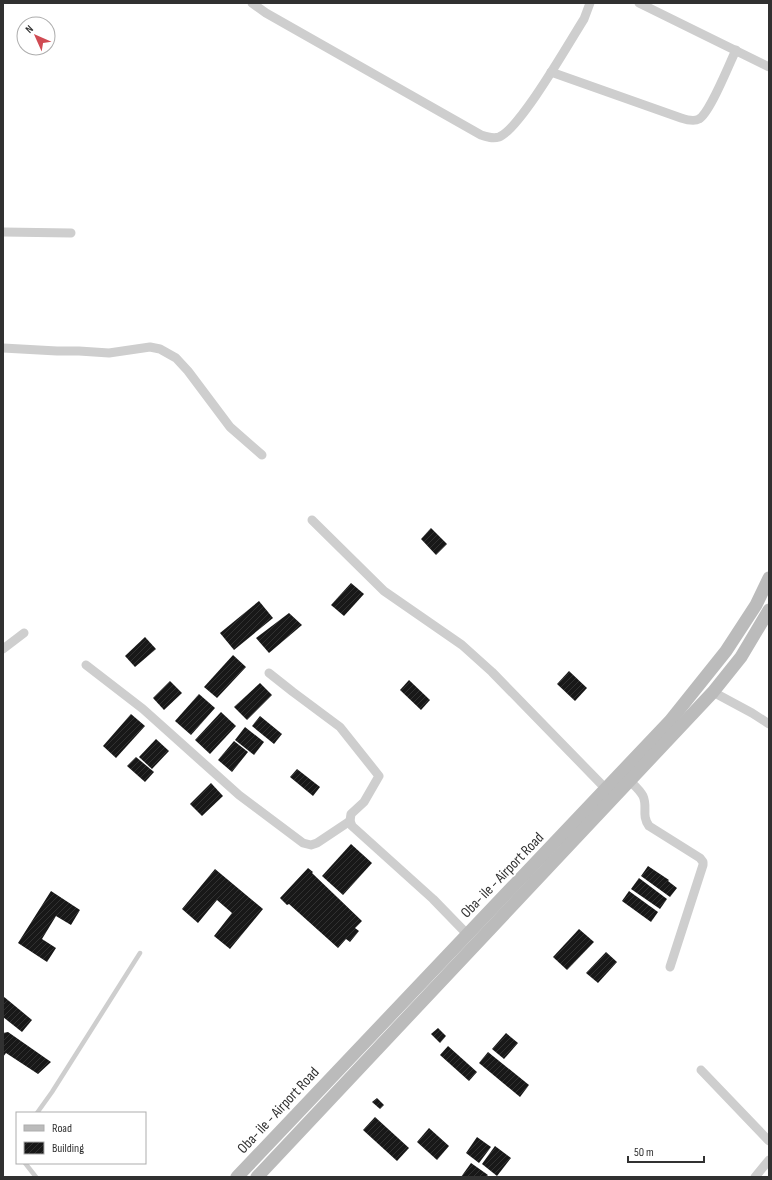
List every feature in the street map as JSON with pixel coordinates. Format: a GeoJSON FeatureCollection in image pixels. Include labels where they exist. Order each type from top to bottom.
{"type":"FeatureCollection","features":[{"type":"Feature","properties":{"kind":"main road","name":"Oba- ile - Airport Road"},"geometry":{"type":"LineString","coordinates":[[236,1177],[670,721],[726,651],[756,605],[769,578]]}},
{"type":"Feature","properties":{"kind":"main road","name":"Oba- ile - Airport Road"},"geometry":{"type":"LineString","coordinates":[[257,1177],[713,692],[741,657],[769,610]]}},
{"type":"Feature","properties":{"kind":"main road"},"geometry":{"type":"LineString","coordinates":[[356,1050],[368,1059]]}},
{"type":"Feature","properties":{"kind":"street"},"geometry":{"type":"LineString","coordinates":[[252,3],[481,135],[492,138],[499,137],[505,133],[517,120],[551,72],[584,19],[590,3]]}},
{"type":"Feature","properties":{"kind":"street"},"geometry":{"type":"LineString","coordinates":[[639,3],[769,67]]}},
{"type":"Feature","properties":{"kind":"street"},"geometry":{"type":"LineString","coordinates":[[551,72],[690,121],[696,120],[704,115],[716,94],[736,50]]}},
{"type":"Feature","properties":{"kind":"street"},"geometry":{"type":"LineString","coordinates":[[3,232],[71,233]]}},
{"type":"Feature","properties":{"kind":"street"},"geometry":{"type":"LineString","coordinates":[[3,348],[109,353],[150,347],[160,349],[170,354],[180,362],[230,427],[262,455]]}},
{"type":"Feature","properties":{"kind":"street"},"geometry":{"type":"LineString","coordinates":[[312,520],[384,591],[462,645],[492,672],[606,789]]}},
{"type":"Feature","properties":{"kind":"street"},"geometry":{"type":"LineString","coordinates":[[3,649],[24,633]]}},
{"type":"Feature","properties":{"kind":"street"},"geometry":{"type":"LineString","coordinates":[[86,665],[143,709],[239,795],[303,843],[311,845],[317,843],[350,821]]}},
{"type":"Feature","properties":{"kind":"street"},"geometry":{"type":"LineString","coordinates":[[269,673],[340,727],[379,776],[364,802],[351,814],[350,821],[352,826],[433,899],[467,934]]}},
{"type":"Feature","properties":{"kind":"street"},"geometry":{"type":"LineString","coordinates":[[713,692],[769,724]]}},
{"type":"Feature","properties":{"kind":"street"},"geometry":{"type":"LineString","coordinates":[[630,781],[643,797],[645,806],[645,821],[649,826],[700,858],[703,862],[670,967]]}},
{"type":"Feature","properties":{"kind":"street"},"geometry":{"type":"LineString","coordinates":[[701,1070],[769,1141]]}},
{"type":"Feature","properties":{"kind":"street"},"geometry":{"type":"LineString","coordinates":[[755,1177],[769,1160]]}},
{"type":"Feature","properties":{"kind":"lane"},"geometry":{"type":"LineString","coordinates":[[38,1112],[140,953]]}},
{"type":"Feature","properties":{"kind":"lane"},"geometry":{"type":"LineString","coordinates":[[26,1164],[36,1177]]}},
{"type":"Feature","properties":{"kind":"building"},"geometry":{"type":"Polygon","coordinates":[[[431,528],[447,544],[436,555],[421,539],[431,528]]]}},
{"type":"Feature","properties":{"kind":"building"},"geometry":{"type":"Polygon","coordinates":[[[351,583],[364,594],[344,616],[331,605],[351,583]]]}},
{"type":"Feature","properties":{"kind":"building"},"geometry":{"type":"Polygon","coordinates":[[[259,601],[273,618],[234,650],[220,633],[259,601]]]}},
{"type":"Feature","properties":{"kind":"building"},"geometry":{"type":"Polygon","coordinates":[[[289,613],[302,625],[269,653],[256,638],[289,613]]]}},
{"type":"Feature","properties":{"kind":"building"},"geometry":{"type":"Polygon","coordinates":[[[145,637],[156,649],[135,667],[125,656],[145,637]]]}},
{"type":"Feature","properties":{"kind":"building"},"geometry":{"type":"Polygon","coordinates":[[[233,655],[246,667],[217,698],[204,687],[233,655]]]}},
{"type":"Feature","properties":{"kind":"building"},"geometry":{"type":"Polygon","coordinates":[[[569,671],[587,688],[575,701],[557,684],[569,671]]]}},
{"type":"Feature","properties":{"kind":"building"},"geometry":{"type":"Polygon","coordinates":[[[409,680],[430,700],[421,710],[400,690],[409,680]]]}},
{"type":"Feature","properties":{"kind":"building"},"geometry":{"type":"Polygon","coordinates":[[[170,681],[182,693],[164,710],[153,698],[170,681]]]}},
{"type":"Feature","properties":{"kind":"building"},"geometry":{"type":"Polygon","coordinates":[[[260,683],[272,695],[247,720],[234,707],[260,683]]]}},
{"type":"Feature","properties":{"kind":"building"},"geometry":{"type":"Polygon","coordinates":[[[199,694],[215,708],[191,735],[175,721],[199,694]]]}},
{"type":"Feature","properties":{"kind":"building"},"geometry":{"type":"Polygon","coordinates":[[[221,712],[236,726],[210,754],[195,740],[221,712]]]}},
{"type":"Feature","properties":{"kind":"building"},"geometry":{"type":"Polygon","coordinates":[[[131,714],[145,726],[116,758],[103,746],[131,714]]]}},
{"type":"Feature","properties":{"kind":"building"},"geometry":{"type":"Polygon","coordinates":[[[260,716],[282,734],[274,744],[252,726],[260,716]]]}},
{"type":"Feature","properties":{"kind":"building"},"geometry":{"type":"Polygon","coordinates":[[[245,727],[264,742],[254,755],[235,740],[245,727]]]}},
{"type":"Feature","properties":{"kind":"building"},"geometry":{"type":"Polygon","coordinates":[[[156,739],[169,751],[152,769],[139,757],[156,739]]]}},
{"type":"Feature","properties":{"kind":"building"},"geometry":{"type":"Polygon","coordinates":[[[234,741],[248,752],[232,772],[218,760],[234,741]]]}},
{"type":"Feature","properties":{"kind":"building"},"geometry":{"type":"Polygon","coordinates":[[[136,757],[154,772],[145,782],[127,766],[136,757]]]}},
{"type":"Feature","properties":{"kind":"building"},"geometry":{"type":"Polygon","coordinates":[[[297,769],[320,787],[313,796],[290,777],[297,769]]]}},
{"type":"Feature","properties":{"kind":"building"},"geometry":{"type":"Polygon","coordinates":[[[211,783],[223,796],[202,816],[190,804],[211,783]]]}},
{"type":"Feature","properties":{"kind":"building"},"geometry":{"type":"Polygon","coordinates":[[[351,844],[372,863],[343,895],[322,876],[351,844]]]}},
{"type":"Feature","properties":{"kind":"building"},"geometry":{"type":"Polygon","coordinates":[[[648,866],[669,880],[668,881],[677,888],[670,897],[641,876],[648,866]]]}},
{"type":"Feature","properties":{"kind":"building"},"geometry":{"type":"Polygon","coordinates":[[[308,868],[362,921],[355,928],[359,931],[350,942],[346,939],[338,948],[289,904],[287,905],[280,898],[308,868]]]}},
{"type":"Feature","properties":{"kind":"building"},"geometry":{"type":"Polygon","coordinates":[[[215,869],[263,909],[230,949],[214,936],[232,913],[217,900],[198,923],[182,909],[215,869]]]}},
{"type":"Feature","properties":{"kind":"building"},"geometry":{"type":"Polygon","coordinates":[[[639,878],[667,899],[660,909],[631,889],[639,878]]]}},
{"type":"Feature","properties":{"kind":"building"},"geometry":{"type":"Polygon","coordinates":[[[51,891],[80,910],[71,925],[56,916],[42,939],[56,948],[47,962],[18,943],[51,891]]]}},
{"type":"Feature","properties":{"kind":"building"},"geometry":{"type":"Polygon","coordinates":[[[629,891],[658,912],[651,922],[622,901],[629,891]]]}},
{"type":"Feature","properties":{"kind":"building"},"geometry":{"type":"Polygon","coordinates":[[[579,929],[594,942],[567,970],[553,957],[579,929]]]}},
{"type":"Feature","properties":{"kind":"building"},"geometry":{"type":"Polygon","coordinates":[[[606,952],[617,962],[598,983],[586,973],[606,952]]]}},
{"type":"Feature","properties":{"kind":"building"},"geometry":{"type":"Polygon","coordinates":[[[3,996],[32,1020],[22,1032],[3,1017],[3,996]]]}},
{"type":"Feature","properties":{"kind":"building"},"geometry":{"type":"Polygon","coordinates":[[[438,1028],[446,1036],[440,1043],[431,1034],[438,1028]]]}},
{"type":"Feature","properties":{"kind":"building"},"geometry":{"type":"Polygon","coordinates":[[[8,1032],[51,1062],[38,1074],[6,1053],[3,1057],[3,1033],[8,1032]]]}},
{"type":"Feature","properties":{"kind":"building"},"geometry":{"type":"Polygon","coordinates":[[[506,1033],[518,1043],[504,1059],[492,1049],[506,1033]]]}},
{"type":"Feature","properties":{"kind":"building"},"geometry":{"type":"Polygon","coordinates":[[[448,1046],[477,1072],[469,1081],[440,1055],[448,1046]]]}},
{"type":"Feature","properties":{"kind":"building"},"geometry":{"type":"Polygon","coordinates":[[[488,1052],[529,1085],[520,1097],[479,1063],[488,1052]]]}},
{"type":"Feature","properties":{"kind":"building"},"geometry":{"type":"Polygon","coordinates":[[[377,1098],[384,1105],[380,1109],[372,1102],[377,1098]]]}},
{"type":"Feature","properties":{"kind":"building"},"geometry":{"type":"Polygon","coordinates":[[[375,1117],[409,1148],[397,1161],[363,1130],[375,1117]]]}},
{"type":"Feature","properties":{"kind":"building"},"geometry":{"type":"Polygon","coordinates":[[[429,1128],[449,1146],[437,1160],[417,1142],[429,1128]]]}},
{"type":"Feature","properties":{"kind":"building"},"geometry":{"type":"Polygon","coordinates":[[[477,1137],[491,1147],[479,1163],[466,1153],[477,1137]]]}},
{"type":"Feature","properties":{"kind":"building"},"geometry":{"type":"Polygon","coordinates":[[[495,1146],[511,1158],[497,1176],[482,1164],[495,1146]]]}},
{"type":"Feature","properties":{"kind":"building"},"geometry":{"type":"Polygon","coordinates":[[[471,1163],[488,1175],[486,1177],[461,1177],[471,1163]]]}}]}
